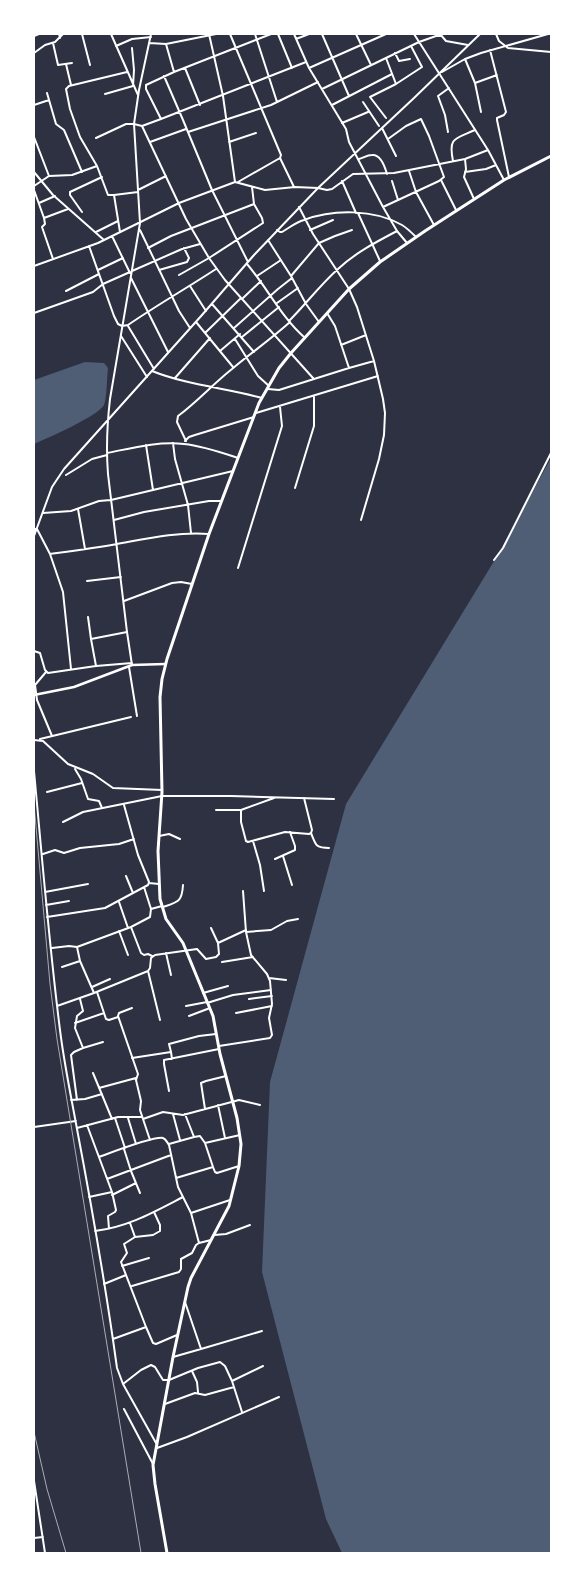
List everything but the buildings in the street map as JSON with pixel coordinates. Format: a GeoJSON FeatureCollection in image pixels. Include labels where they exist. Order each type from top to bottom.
{"type":"FeatureCollection","features":[{"type":"Feature","properties":{"kind":"main road"},"geometry":{"type":"LineString","coordinates":[[167,1553],[153,1465],[156,1444],[184,1299],[191,1278],[214,1235],[230,1200],[239,1166],[241,1149],[240,1135],[233,1101],[210,1008],[180,937],[166,919],[162,907],[159,884],[159,836],[162,796],[160,697],[165,664],[209,534],[255,415],[262,398],[279,368],[290,353],[349,289],[380,262],[456,210],[504,180],[551,156]]}},
{"type":"Feature","properties":{"kind":"main road"},"geometry":{"type":"LineString","coordinates":[[34,695],[74,687],[129,667],[132,664],[165,664]]}},
{"type":"Feature","properties":{"kind":"street"},"geometry":{"type":"LineString","coordinates":[[34,36],[39,34]]}},
{"type":"Feature","properties":{"kind":"street"},"geometry":{"type":"LineString","coordinates":[[59,34],[60,38]]}},
{"type":"Feature","properties":{"kind":"street"},"geometry":{"type":"LineString","coordinates":[[34,53],[45,45],[53,43],[63,34]]}},
{"type":"Feature","properties":{"kind":"street"},"geometry":{"type":"LineString","coordinates":[[82,34],[90,64]]}},
{"type":"Feature","properties":{"kind":"street"},"geometry":{"type":"LineString","coordinates":[[111,34],[138,96]]}},
{"type":"Feature","properties":{"kind":"street"},"geometry":{"type":"LineString","coordinates":[[149,43],[166,44],[216,34]]}},
{"type":"Feature","properties":{"kind":"street"},"geometry":{"type":"LineString","coordinates":[[230,34],[260,108],[281,154],[280,158],[294,187]]}},
{"type":"Feature","properties":{"kind":"street"},"geometry":{"type":"LineString","coordinates":[[255,34],[277,102]]}},
{"type":"Feature","properties":{"kind":"street"},"geometry":{"type":"LineString","coordinates":[[161,119],[146,86],[147,84],[271,34]]}},
{"type":"Feature","properties":{"kind":"street"},"geometry":{"type":"LineString","coordinates":[[278,34],[292,68]]}},
{"type":"Feature","properties":{"kind":"street"},"geometry":{"type":"LineString","coordinates":[[294,34],[309,68],[342,123],[349,142],[356,153],[382,207],[397,231],[408,243]]}},
{"type":"Feature","properties":{"kind":"street"},"geometry":{"type":"LineString","coordinates":[[296,39],[309,34]]}},
{"type":"Feature","properties":{"kind":"street"},"geometry":{"type":"LineString","coordinates":[[322,34],[349,96]]}},
{"type":"Feature","properties":{"kind":"street"},"geometry":{"type":"LineString","coordinates":[[356,34],[371,65]]}},
{"type":"Feature","properties":{"kind":"street"},"geometry":{"type":"LineString","coordinates":[[309,68],[386,34]]}},
{"type":"Feature","properties":{"kind":"street"},"geometry":{"type":"LineString","coordinates":[[414,34],[488,150],[504,180]]}},
{"type":"Feature","properties":{"kind":"street"},"geometry":{"type":"LineString","coordinates":[[34,536],[35,529],[52,487],[58,477],[247,263],[318,188],[440,74],[480,34]]}},
{"type":"Feature","properties":{"kind":"street"},"geometry":{"type":"LineString","coordinates":[[496,34],[499,41],[505,46],[551,52]]}},
{"type":"Feature","properties":{"kind":"street"},"geometry":{"type":"LineString","coordinates":[[440,74],[465,59],[490,50],[548,34]]}},
{"type":"Feature","properties":{"kind":"street"},"geometry":{"type":"LineString","coordinates":[[52,736],[37,700],[35,685],[46,672],[96,666],[132,664],[111,500],[107,454],[110,399],[140,222],[134,124],[138,96],[151,35],[132,39],[116,46]]}},
{"type":"Feature","properties":{"kind":"street"},"geometry":{"type":"LineString","coordinates":[[209,35],[222,96],[228,142],[237,182]]}},
{"type":"Feature","properties":{"kind":"street"},"geometry":{"type":"LineString","coordinates":[[322,89],[395,53],[436,36],[441,35],[446,41],[468,45]]}},
{"type":"Feature","properties":{"kind":"street"},"geometry":{"type":"LineString","coordinates":[[53,43],[57,64],[72,63]]}},
{"type":"Feature","properties":{"kind":"street"},"geometry":{"type":"LineString","coordinates":[[166,44],[174,72]]}},
{"type":"Feature","properties":{"kind":"street"},"geometry":{"type":"LineString","coordinates":[[386,118],[370,97],[396,84],[422,67],[411,46]]}},
{"type":"Feature","properties":{"kind":"street"},"geometry":{"type":"LineString","coordinates":[[132,48],[134,74],[133,86]]}},
{"type":"Feature","properties":{"kind":"street"},"geometry":{"type":"LineString","coordinates":[[490,50],[506,112],[504,115],[497,118],[497,122],[509,177]]}},
{"type":"Feature","properties":{"kind":"street"},"geometry":{"type":"LineString","coordinates":[[395,53],[399,61],[410,59]]}},
{"type":"Feature","properties":{"kind":"street"},"geometry":{"type":"LineString","coordinates":[[386,58],[396,84]]}},
{"type":"Feature","properties":{"kind":"street"},"geometry":{"type":"LineString","coordinates":[[465,59],[475,83],[481,112]]}},
{"type":"Feature","properties":{"kind":"street"},"geometry":{"type":"LineString","coordinates":[[96,138],[122,126],[134,124],[142,126],[200,105],[306,62]]}},
{"type":"Feature","properties":{"kind":"street"},"geometry":{"type":"LineString","coordinates":[[66,64],[70,85]]}},
{"type":"Feature","properties":{"kind":"street"},"geometry":{"type":"LineString","coordinates":[[185,68],[200,105]]}},
{"type":"Feature","properties":{"kind":"street"},"geometry":{"type":"LineString","coordinates":[[127,72],[70,85],[67,87],[66,92],[76,127],[85,147],[97,166],[108,194],[114,195],[138,191],[166,176]]}},
{"type":"Feature","properties":{"kind":"street"},"geometry":{"type":"LineString","coordinates":[[332,105],[392,74]]}},
{"type":"Feature","properties":{"kind":"street"},"geometry":{"type":"LineString","coordinates":[[475,83],[497,74]]}},
{"type":"Feature","properties":{"kind":"street"},"geometry":{"type":"LineString","coordinates":[[164,76],[212,190],[247,263],[289,321],[304,337]]}},
{"type":"Feature","properties":{"kind":"street"},"geometry":{"type":"LineString","coordinates":[[188,132],[277,102],[318,82]]}},
{"type":"Feature","properties":{"kind":"street"},"geometry":{"type":"LineString","coordinates":[[105,94],[133,86]]}},
{"type":"Feature","properties":{"kind":"street"},"geometry":{"type":"LineString","coordinates":[[448,132],[445,115],[438,96],[449,88]]}},
{"type":"Feature","properties":{"kind":"street"},"geometry":{"type":"LineString","coordinates":[[47,93],[56,124],[64,130],[82,172]]}},
{"type":"Feature","properties":{"kind":"street"},"geometry":{"type":"LineString","coordinates":[[34,105],[49,100]]}},
{"type":"Feature","properties":{"kind":"street"},"geometry":{"type":"LineString","coordinates":[[363,102],[368,112],[379,126]]}},
{"type":"Feature","properties":{"kind":"street"},"geometry":{"type":"LineString","coordinates":[[342,123],[368,112]]}},
{"type":"Feature","properties":{"kind":"street"},"geometry":{"type":"LineString","coordinates":[[382,207],[441,180],[444,177],[421,119],[406,126],[388,139]]}},
{"type":"Feature","properties":{"kind":"street"},"geometry":{"type":"LineString","coordinates":[[142,126],[200,244],[216,269],[313,378]]}},
{"type":"Feature","properties":{"kind":"street"},"geometry":{"type":"LineString","coordinates":[[382,128],[396,156]]}},
{"type":"Feature","properties":{"kind":"street"},"geometry":{"type":"LineString","coordinates":[[150,143],[186,129]]}},
{"type":"Feature","properties":{"kind":"street"},"geometry":{"type":"LineString","coordinates":[[453,161],[451,150],[452,142],[457,138],[475,130]]}},
{"type":"Feature","properties":{"kind":"street"},"geometry":{"type":"LineString","coordinates":[[228,142],[256,133]]}},
{"type":"Feature","properties":{"kind":"street"},"geometry":{"type":"LineString","coordinates":[[34,137],[48,176]]}},
{"type":"Feature","properties":{"kind":"street"},"geometry":{"type":"LineString","coordinates":[[237,182],[252,187],[269,190],[294,187],[329,190],[353,174],[387,174],[409,171],[465,159],[488,150]]}},
{"type":"Feature","properties":{"kind":"street"},"geometry":{"type":"LineString","coordinates":[[359,160],[370,155],[375,156],[384,163],[387,174]]}},
{"type":"Feature","properties":{"kind":"street"},"geometry":{"type":"LineString","coordinates":[[34,266],[104,240],[179,203],[237,182],[280,158]]}},
{"type":"Feature","properties":{"kind":"street"},"geometry":{"type":"LineString","coordinates":[[465,159],[466,169],[464,178],[474,199]]}},
{"type":"Feature","properties":{"kind":"street"},"geometry":{"type":"LineString","coordinates":[[465,172],[486,169],[496,165]]}},
{"type":"Feature","properties":{"kind":"street"},"geometry":{"type":"LineString","coordinates":[[34,186],[42,182],[48,176],[72,175],[97,166]]}},
{"type":"Feature","properties":{"kind":"street"},"geometry":{"type":"LineString","coordinates":[[409,171],[416,192],[434,225]]}},
{"type":"Feature","properties":{"kind":"street"},"geometry":{"type":"LineString","coordinates":[[34,172],[68,209],[104,240]]}},
{"type":"Feature","properties":{"kind":"street"},"geometry":{"type":"LineString","coordinates":[[82,212],[70,195],[70,192],[102,177]]}},
{"type":"Feature","properties":{"kind":"street"},"geometry":{"type":"LineString","coordinates":[[441,180],[456,210]]}},
{"type":"Feature","properties":{"kind":"street"},"geometry":{"type":"LineString","coordinates":[[392,181],[398,200]]}},
{"type":"Feature","properties":{"kind":"street"},"geometry":{"type":"LineString","coordinates":[[342,182],[380,262]]}},
{"type":"Feature","properties":{"kind":"street"},"geometry":{"type":"LineString","coordinates":[[179,275],[209,258],[263,223],[262,218],[254,204],[252,187]]}},
{"type":"Feature","properties":{"kind":"street"},"geometry":{"type":"LineString","coordinates":[[34,190],[44,218],[45,223],[42,227],[52,259]]}},
{"type":"Feature","properties":{"kind":"street"},"geometry":{"type":"LineString","coordinates":[[114,195],[120,232]]}},
{"type":"Feature","properties":{"kind":"street"},"geometry":{"type":"LineString","coordinates":[[39,203],[55,196]]}},
{"type":"Feature","properties":{"kind":"street"},"geometry":{"type":"LineString","coordinates":[[148,248],[169,237],[254,204]]}},
{"type":"Feature","properties":{"kind":"street"},"geometry":{"type":"LineString","coordinates":[[299,207],[310,230],[349,289],[360,314],[378,376],[385,413],[384,435],[379,459],[361,520]]}},
{"type":"Feature","properties":{"kind":"street"},"geometry":{"type":"LineString","coordinates":[[44,218],[68,209]]}},
{"type":"Feature","properties":{"kind":"street"},"geometry":{"type":"LineString","coordinates":[[277,230],[282,232],[306,219],[330,214],[357,213],[390,220],[405,227],[416,237]]}},
{"type":"Feature","properties":{"kind":"street"},"geometry":{"type":"LineString","coordinates":[[310,230],[333,220]]}},
{"type":"Feature","properties":{"kind":"street"},"geometry":{"type":"LineString","coordinates":[[95,233],[118,221]]}},
{"type":"Feature","properties":{"kind":"street"},"geometry":{"type":"LineString","coordinates":[[139,229],[171,296],[190,328]]}},
{"type":"Feature","properties":{"kind":"street"},"geometry":{"type":"LineString","coordinates":[[234,328],[292,277],[319,243],[352,230]]}},
{"type":"Feature","properties":{"kind":"street"},"geometry":{"type":"LineString","coordinates":[[186,440],[177,422],[177,418],[233,367],[275,336],[337,270],[372,244],[397,231]]}},
{"type":"Feature","properties":{"kind":"street"},"geometry":{"type":"LineString","coordinates":[[112,236],[131,273]]}},
{"type":"Feature","properties":{"kind":"street"},"geometry":{"type":"LineString","coordinates":[[268,240],[292,277],[306,304],[319,322]]}},
{"type":"Feature","properties":{"kind":"street"},"geometry":{"type":"LineString","coordinates":[[34,313],[92,292],[104,284],[184,248],[200,244]]}},
{"type":"Feature","properties":{"kind":"street"},"geometry":{"type":"LineString","coordinates":[[89,246],[104,284],[116,321],[122,326],[128,325],[171,296],[190,286],[216,269]]}},
{"type":"Feature","properties":{"kind":"street"},"geometry":{"type":"LineString","coordinates":[[159,270],[187,262],[189,258],[184,248]]}},
{"type":"Feature","properties":{"kind":"street"},"geometry":{"type":"LineString","coordinates":[[98,270],[123,258]]}},
{"type":"Feature","properties":{"kind":"street"},"geometry":{"type":"LineString","coordinates":[[257,276],[280,260]]}},
{"type":"Feature","properties":{"kind":"street"},"geometry":{"type":"LineString","coordinates":[[66,291],[99,274]]}},
{"type":"Feature","properties":{"kind":"street"},"geometry":{"type":"LineString","coordinates":[[130,278],[168,352]]}},
{"type":"Feature","properties":{"kind":"street"},"geometry":{"type":"LineString","coordinates":[[205,333],[261,281]]}},
{"type":"Feature","properties":{"kind":"street"},"geometry":{"type":"LineString","coordinates":[[190,286],[206,311]]}},
{"type":"Feature","properties":{"kind":"street"},"geometry":{"type":"LineString","coordinates":[[277,303],[298,288]]}},
{"type":"Feature","properties":{"kind":"street"},"geometry":{"type":"LineString","coordinates":[[212,304],[240,334],[254,352]]}},
{"type":"Feature","properties":{"kind":"street"},"geometry":{"type":"LineString","coordinates":[[242,337],[279,307]]}},
{"type":"Feature","properties":{"kind":"street"},"geometry":{"type":"LineString","coordinates":[[327,313],[334,323],[349,368]]}},
{"type":"Feature","properties":{"kind":"street"},"geometry":{"type":"LineString","coordinates":[[196,322],[233,367]]}},
{"type":"Feature","properties":{"kind":"street"},"geometry":{"type":"LineString","coordinates":[[128,325],[154,369]]}},
{"type":"Feature","properties":{"kind":"street"},"geometry":{"type":"LineString","coordinates":[[220,351],[240,334]]}},
{"type":"Feature","properties":{"kind":"street"},"geometry":{"type":"LineString","coordinates":[[341,345],[366,335]]}},
{"type":"Feature","properties":{"kind":"street"},"geometry":{"type":"LineString","coordinates":[[121,336],[147,378]]}},
{"type":"Feature","properties":{"kind":"street"},"geometry":{"type":"LineString","coordinates":[[175,378],[210,338]]}},
{"type":"Feature","properties":{"kind":"street"},"geometry":{"type":"LineString","coordinates":[[235,339],[258,376],[269,388],[279,390],[313,378],[374,361]]}},
{"type":"Feature","properties":{"kind":"street"},"geometry":{"type":"LineString","coordinates":[[152,371],[211,387],[262,398]]}},
{"type":"Feature","properties":{"kind":"street"},"geometry":{"type":"LineString","coordinates":[[183,444],[186,440],[195,435],[378,376]]}},
{"type":"Feature","properties":{"kind":"street"},"geometry":{"type":"LineString","coordinates":[[295,488],[314,426],[314,397]]}},
{"type":"Feature","properties":{"kind":"street"},"geometry":{"type":"LineString","coordinates":[[238,568],[282,426],[280,407]]}},
{"type":"Feature","properties":{"kind":"street"},"geometry":{"type":"LineString","coordinates":[[66,475],[88,461],[107,454],[146,445],[173,443],[183,444],[212,450],[238,458]]}},
{"type":"Feature","properties":{"kind":"street"},"geometry":{"type":"LineString","coordinates":[[173,443],[175,459],[188,505],[191,533]]}},
{"type":"Feature","properties":{"kind":"street"},"geometry":{"type":"LineString","coordinates":[[146,445],[153,490]]}},
{"type":"Feature","properties":{"kind":"street"},"geometry":{"type":"LineString","coordinates":[[494,560],[503,548],[551,453]]}},
{"type":"Feature","properties":{"kind":"street"},"geometry":{"type":"LineString","coordinates":[[43,512],[71,511],[99,501],[111,500],[214,474],[234,471]]}},
{"type":"Feature","properties":{"kind":"street"},"geometry":{"type":"LineString","coordinates":[[114,520],[144,512],[210,501],[222,501]]}},
{"type":"Feature","properties":{"kind":"street"},"geometry":{"type":"LineString","coordinates":[[78,509],[85,549]]}},
{"type":"Feature","properties":{"kind":"street"},"geometry":{"type":"LineString","coordinates":[[35,529],[50,554],[63,592],[71,669]]}},
{"type":"Feature","properties":{"kind":"street"},"geometry":{"type":"LineString","coordinates":[[50,554],[159,536],[191,533],[209,534]]}},
{"type":"Feature","properties":{"kind":"street"},"geometry":{"type":"LineString","coordinates":[[87,581],[121,577]]}},
{"type":"Feature","properties":{"kind":"street"},"geometry":{"type":"LineString","coordinates":[[124,602],[172,583],[181,582],[193,584]]}},
{"type":"Feature","properties":{"kind":"street"},"geometry":{"type":"LineString","coordinates":[[88,617],[96,666]]}},
{"type":"Feature","properties":{"kind":"street"},"geometry":{"type":"LineString","coordinates":[[34,618],[34,626]]}},
{"type":"Feature","properties":{"kind":"street"},"geometry":{"type":"LineString","coordinates":[[91,639],[127,632]]}},
{"type":"Feature","properties":{"kind":"street"},"geometry":{"type":"LineString","coordinates":[[34,651],[42,655],[46,672]]}},
{"type":"Feature","properties":{"kind":"street"},"geometry":{"type":"LineString","coordinates":[[129,667],[137,716]]}},
{"type":"Feature","properties":{"kind":"street"},"geometry":{"type":"LineString","coordinates":[[34,740],[131,717]]}},
{"type":"Feature","properties":{"kind":"street"},"geometry":{"type":"LineString","coordinates":[[39,739],[47,743],[74,768],[93,774],[113,788],[162,790]]}},
{"type":"Feature","properties":{"kind":"street"},"geometry":{"type":"LineString","coordinates":[[74,768],[82,782],[89,800],[99,801],[102,808]]}},
{"type":"Feature","properties":{"kind":"street"},"geometry":{"type":"LineString","coordinates":[[34,771],[47,917],[52,948],[57,1006],[71,1100],[95,1231],[117,1368],[122,1384],[156,1444]]}},
{"type":"Feature","properties":{"kind":"street"},"geometry":{"type":"LineString","coordinates":[[47,792],[82,782]]}},
{"type":"Feature","properties":{"kind":"street"},"geometry":{"type":"LineString","coordinates":[[63,822],[80,814],[102,808],[124,805],[162,796],[334,799]]}},
{"type":"Feature","properties":{"kind":"street"},"geometry":{"type":"LineString","coordinates":[[216,810],[240,810],[276,797]]}},
{"type":"Feature","properties":{"kind":"street"},"geometry":{"type":"LineString","coordinates":[[304,798],[311,833],[317,846],[320,848],[330,848]]}},
{"type":"Feature","properties":{"kind":"street"},"geometry":{"type":"LineString","coordinates":[[124,805],[149,884]]}},
{"type":"Feature","properties":{"kind":"street"},"geometry":{"type":"LineString","coordinates":[[240,810],[241,822],[246,841],[248,842],[290,832],[311,833]]}},
{"type":"Feature","properties":{"kind":"street"},"geometry":{"type":"LineString","coordinates":[[275,860],[293,851],[295,848],[290,832]]}},
{"type":"Feature","properties":{"kind":"street"},"geometry":{"type":"LineString","coordinates":[[159,836],[169,834],[180,839]]}},
{"type":"Feature","properties":{"kind":"street"},"geometry":{"type":"LineString","coordinates":[[42,854],[55,850],[64,853],[80,848],[119,844],[134,839]]}},
{"type":"Feature","properties":{"kind":"street"},"geometry":{"type":"LineString","coordinates":[[253,841],[260,865],[264,891]]}},
{"type":"Feature","properties":{"kind":"street"},"geometry":{"type":"LineString","coordinates":[[283,856],[292,886]]}},
{"type":"Feature","properties":{"kind":"street"},"geometry":{"type":"LineString","coordinates":[[126,876],[133,893]]}},
{"type":"Feature","properties":{"kind":"street"},"geometry":{"type":"LineString","coordinates":[[45,892],[88,884]]}},
{"type":"Feature","properties":{"kind":"street"},"geometry":{"type":"LineString","coordinates":[[47,917],[99,909],[119,902],[149,884],[159,884]]}},
{"type":"Feature","properties":{"kind":"street"},"geometry":{"type":"LineString","coordinates":[[151,909],[162,907],[180,900],[183,894],[183,885]]}},
{"type":"Feature","properties":{"kind":"street"},"geometry":{"type":"LineString","coordinates":[[52,948],[69,946],[77,947],[131,927],[150,917],[151,909],[144,887]]}},
{"type":"Feature","properties":{"kind":"street"},"geometry":{"type":"LineString","coordinates":[[169,1091],[163,1062],[166,1059],[172,1059],[219,1047],[270,1038],[272,1033],[269,1018],[272,1006],[272,996],[269,978],[253,958],[246,931],[243,891]]}},
{"type":"Feature","properties":{"kind":"street"},"geometry":{"type":"LineString","coordinates":[[46,905],[69,901]]}},
{"type":"Feature","properties":{"kind":"street"},"geometry":{"type":"LineString","coordinates":[[119,902],[128,928]]}},
{"type":"Feature","properties":{"kind":"street"},"geometry":{"type":"LineString","coordinates":[[218,943],[246,931],[271,930],[287,921],[298,919]]}},
{"type":"Feature","properties":{"kind":"street"},"geometry":{"type":"LineString","coordinates":[[131,927],[141,953],[144,955],[148,954],[152,956],[198,949],[205,958],[216,957],[219,954],[218,943],[211,928]]}},
{"type":"Feature","properties":{"kind":"street"},"geometry":{"type":"LineString","coordinates":[[119,931],[128,955]]}},
{"type":"Feature","properties":{"kind":"street"},"geometry":{"type":"LineString","coordinates":[[77,947],[80,961],[92,988],[96,993],[107,1020],[118,1017],[119,1013],[132,1008]]}},
{"type":"Feature","properties":{"kind":"street"},"geometry":{"type":"LineString","coordinates":[[166,953],[171,975]]}},
{"type":"Feature","properties":{"kind":"street"},"geometry":{"type":"LineString","coordinates":[[152,956],[148,971],[160,1020]]}},
{"type":"Feature","properties":{"kind":"street"},"geometry":{"type":"LineString","coordinates":[[222,962],[253,958]]}},
{"type":"Feature","properties":{"kind":"street"},"geometry":{"type":"LineString","coordinates":[[62,967],[80,961]]}},
{"type":"Feature","properties":{"kind":"street"},"geometry":{"type":"LineString","coordinates":[[57,1006],[96,993],[148,971]]}},
{"type":"Feature","properties":{"kind":"street"},"geometry":{"type":"LineString","coordinates":[[269,978],[286,980]]}},
{"type":"Feature","properties":{"kind":"street"},"geometry":{"type":"LineString","coordinates":[[92,988],[110,979]]}},
{"type":"Feature","properties":{"kind":"street"},"geometry":{"type":"LineString","coordinates":[[203,993],[228,986]]}},
{"type":"Feature","properties":{"kind":"street"},"geometry":{"type":"LineString","coordinates":[[186,1006],[233,995],[271,990]]}},
{"type":"Feature","properties":{"kind":"street"},"geometry":{"type":"LineString","coordinates":[[249,999],[272,996]]}},
{"type":"Feature","properties":{"kind":"street"},"geometry":{"type":"LineString","coordinates":[[80,999],[83,1011],[77,1016],[75,1028],[83,1048]]}},
{"type":"Feature","properties":{"kind":"street"},"geometry":{"type":"LineString","coordinates":[[236,1013],[272,1006]]}},
{"type":"Feature","properties":{"kind":"street"},"geometry":{"type":"LineString","coordinates":[[189,1016],[210,1008]]}},
{"type":"Feature","properties":{"kind":"street"},"geometry":{"type":"LineString","coordinates":[[75,1023],[104,1013]]}},
{"type":"Feature","properties":{"kind":"street"},"geometry":{"type":"LineString","coordinates":[[118,1017],[138,1074],[136,1078],[141,1101],[139,1108],[150,1140]]}},
{"type":"Feature","properties":{"kind":"street"},"geometry":{"type":"LineString","coordinates":[[172,1059],[169,1044],[204,1035],[217,1034]]}},
{"type":"Feature","properties":{"kind":"street"},"geometry":{"type":"LineString","coordinates":[[77,1100],[71,1055],[83,1048],[103,1042]]}},
{"type":"Feature","properties":{"kind":"street"},"geometry":{"type":"LineString","coordinates":[[132,1058],[171,1052]]}},
{"type":"Feature","properties":{"kind":"street"},"geometry":{"type":"LineString","coordinates":[[93,1073],[113,1119],[130,1171],[140,1193]]}},
{"type":"Feature","properties":{"kind":"street"},"geometry":{"type":"LineString","coordinates":[[205,1109],[201,1084],[206,1081],[226,1076]]}},
{"type":"Feature","properties":{"kind":"street"},"geometry":{"type":"LineString","coordinates":[[100,1088],[136,1078]]}},
{"type":"Feature","properties":{"kind":"street"},"geometry":{"type":"LineString","coordinates":[[71,1100],[102,1094]]}},
{"type":"Feature","properties":{"kind":"street"},"geometry":{"type":"LineString","coordinates":[[77,1128],[123,1117],[143,1118],[163,1112],[185,1114],[233,1101],[243,1100],[260,1105]]}},
{"type":"Feature","properties":{"kind":"street"},"geometry":{"type":"LineString","coordinates":[[218,1105],[225,1138]]}},
{"type":"Feature","properties":{"kind":"street"},"geometry":{"type":"LineString","coordinates":[[173,1114],[180,1140]]}},
{"type":"Feature","properties":{"kind":"street"},"geometry":{"type":"LineString","coordinates":[[185,1114],[194,1137]]}},
{"type":"Feature","properties":{"kind":"street"},"geometry":{"type":"LineString","coordinates":[[128,1118],[136,1144]]}},
{"type":"Feature","properties":{"kind":"street"},"geometry":{"type":"LineString","coordinates":[[34,1128],[76,1121]]}},
{"type":"Feature","properties":{"kind":"street"},"geometry":{"type":"LineString","coordinates":[[87,1126],[107,1179],[116,1211],[108,1216],[109,1229]]}},
{"type":"Feature","properties":{"kind":"street"},"geometry":{"type":"LineString","coordinates":[[205,1143],[240,1135]]}},
{"type":"Feature","properties":{"kind":"street"},"geometry":{"type":"LineString","coordinates":[[169,1145],[180,1140],[200,1136],[205,1143],[216,1173],[239,1166]]}},
{"type":"Feature","properties":{"kind":"street"},"geometry":{"type":"LineString","coordinates":[[99,1157],[136,1144],[164,1138],[169,1145],[178,1187],[190,1213],[199,1242]]}},
{"type":"Feature","properties":{"kind":"street"},"geometry":{"type":"LineString","coordinates":[[107,1179],[171,1155]]}},
{"type":"Feature","properties":{"kind":"street"},"geometry":{"type":"LineString","coordinates":[[176,1178],[213,1167]]}},
{"type":"Feature","properties":{"kind":"street"},"geometry":{"type":"LineString","coordinates":[[89,1197],[112,1194],[136,1183]]}},
{"type":"Feature","properties":{"kind":"street"},"geometry":{"type":"LineString","coordinates":[[95,1231],[130,1223],[183,1197]]}},
{"type":"Feature","properties":{"kind":"street"},"geometry":{"type":"LineString","coordinates":[[190,1213],[230,1200]]}},
{"type":"Feature","properties":{"kind":"street"},"geometry":{"type":"LineString","coordinates":[[154,1212],[160,1225],[160,1231],[153,1235],[135,1237],[124,1244],[127,1253],[122,1260],[122,1266],[132,1286],[146,1328],[153,1343],[156,1344],[178,1335]]}},
{"type":"Feature","properties":{"kind":"street"},"geometry":{"type":"LineString","coordinates":[[130,1223],[135,1237]]}},
{"type":"Feature","properties":{"kind":"street"},"geometry":{"type":"LineString","coordinates":[[214,1235],[222,1235],[250,1225]]}},
{"type":"Feature","properties":{"kind":"street"},"geometry":{"type":"LineString","coordinates":[[132,1286],[179,1272],[181,1269],[181,1258],[192,1253],[199,1242],[211,1240]]}},
{"type":"Feature","properties":{"kind":"street"},"geometry":{"type":"LineString","coordinates":[[122,1266],[149,1258]]}},
{"type":"Feature","properties":{"kind":"street"},"geometry":{"type":"LineString","coordinates":[[104,1284],[126,1275]]}},
{"type":"Feature","properties":{"kind":"street"},"geometry":{"type":"LineString","coordinates":[[184,1299],[201,1348]]}},
{"type":"Feature","properties":{"kind":"street"},"geometry":{"type":"LineString","coordinates":[[113,1339],[146,1328]]}},
{"type":"Feature","properties":{"kind":"street"},"geometry":{"type":"LineString","coordinates":[[173,1357],[262,1331]]}},
{"type":"Feature","properties":{"kind":"street"},"geometry":{"type":"LineString","coordinates":[[122,1384],[151,1365],[155,1367],[163,1380],[169,1380],[220,1362],[225,1366],[232,1381],[242,1412]]}},
{"type":"Feature","properties":{"kind":"street"},"geometry":{"type":"LineString","coordinates":[[232,1381],[263,1366]]}},
{"type":"Feature","properties":{"kind":"street"},"geometry":{"type":"LineString","coordinates":[[192,1371],[197,1382],[198,1392]]}},
{"type":"Feature","properties":{"kind":"street"},"geometry":{"type":"LineString","coordinates":[[164,1405],[198,1392],[205,1395],[234,1387]]}},
{"type":"Feature","properties":{"kind":"street"},"geometry":{"type":"LineString","coordinates":[[156,1448],[175,1442],[279,1397]]}},
{"type":"Feature","properties":{"kind":"street"},"geometry":{"type":"LineString","coordinates":[[124,1409],[153,1465]]}},
{"type":"Feature","properties":{"kind":"street"},"geometry":{"type":"LineString","coordinates":[[34,1481],[46,1553]]}},
{"type":"Feature","properties":{"kind":"street"},"geometry":{"type":"LineString","coordinates":[[34,1538],[43,1537]]}},
{"type":"Feature","properties":{"kind":"water"},"geometry":{"type":"Polygon","coordinates":[[[85,362],[104,363],[108,368],[104,405],[100,410],[83,421],[34,444],[34,380],[85,362]]]}},
{"type":"Feature","properties":{"kind":"water"},"geometry":{"type":"Polygon","coordinates":[[[551,458],[551,1553],[342,1553],[326,1519],[262,1272],[270,1082],[346,804],[499,553],[551,458]]]}},
{"type":"Feature","properties":{"kind":"railway"},"geometry":{"type":"LineString","coordinates":[[34,804],[50,984],[57,1039],[141,1553]]}},
{"type":"Feature","properties":{"kind":"railway"},"geometry":{"type":"LineString","coordinates":[[34,1432],[47,1489],[66,1553]]}}]}
